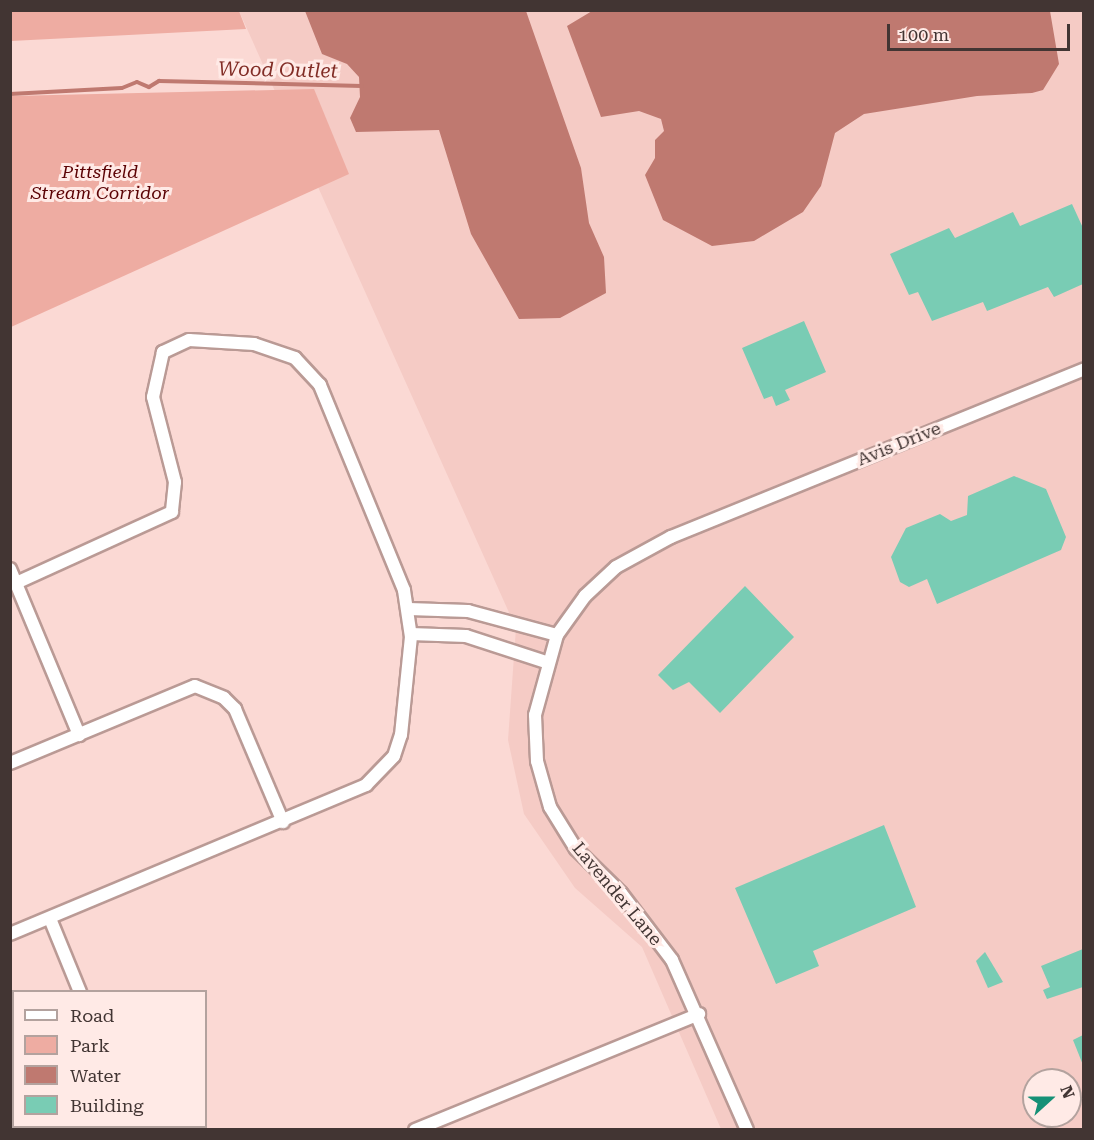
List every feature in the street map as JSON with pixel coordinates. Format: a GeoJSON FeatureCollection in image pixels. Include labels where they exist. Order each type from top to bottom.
{"type":"FeatureCollection","features":[{"type":"Feature","properties":{"kind":"street"},"geometry":{"type":"LineString","coordinates":[[10,934],[51,921],[366,785],[394,756],[401,735],[411,634],[409,609],[320,385],[296,358],[235,342],[182,342],[163,352],[158,365],[154,414],[175,482],[172,512],[16,583]]}},
{"type":"Feature","properties":{"kind":"street","name":"Avis Drive"},"geometry":{"type":"LineString","coordinates":[[714,519],[1083,369]]}},
{"type":"Feature","properties":{"kind":"street","name":"Lavender Lane"},"geometry":{"type":"LineString","coordinates":[[714,519],[616,567],[585,596],[557,635],[546,662],[535,715],[537,761],[550,807],[576,849],[621,893],[672,960],[699,1014],[747,1130]]}},
{"type":"Feature","properties":{"kind":"street"},"geometry":{"type":"LineString","coordinates":[[10,570],[79,735]]}},
{"type":"Feature","properties":{"kind":"street"},"geometry":{"type":"LineString","coordinates":[[409,609],[468,611],[557,635]]}},
{"type":"Feature","properties":{"kind":"street"},"geometry":{"type":"LineString","coordinates":[[411,634],[466,636],[546,662]]}},
{"type":"Feature","properties":{"kind":"street"},"geometry":{"type":"LineString","coordinates":[[10,763],[195,686],[209,690],[235,709],[283,822]]}},
{"type":"Feature","properties":{"kind":"street"},"geometry":{"type":"LineString","coordinates":[[51,921],[79,990]]}},
{"type":"Feature","properties":{"kind":"street"},"geometry":{"type":"LineString","coordinates":[[415,1130],[699,1014]]}},
{"type":"Feature","properties":{"kind":"shaded area"},"geometry":{"type":"Polygon","coordinates":[[[239,11],[1083,11],[1083,1129],[721,1129],[642,947],[575,888],[524,814],[508,740],[516,628],[239,11]]]}},
{"type":"Feature","properties":{"kind":"green space"},"geometry":{"type":"Polygon","coordinates":[[[11,10],[239,11],[246,29],[11,41],[11,10]]]}},
{"type":"Feature","properties":{"kind":"green space","name":"Pittsfield Stream Corridor"},"geometry":{"type":"Polygon","coordinates":[[[314,89],[349,174],[11,327],[11,96],[314,89]]]}},
{"type":"Feature","properties":{"kind":"water"},"geometry":{"type":"Polygon","coordinates":[[[305,11],[526,11],[581,168],[589,223],[604,257],[606,293],[560,318],[519,319],[471,234],[439,130],[356,132],[350,118],[360,97],[359,77],[347,64],[322,54],[305,11]]]}},
{"type":"Feature","properties":{"kind":"water"},"geometry":{"type":"Polygon","coordinates":[[[592,11],[1050,11],[1059,64],[1043,90],[1032,93],[977,96],[864,114],[835,133],[821,186],[803,212],[754,241],[712,246],[663,220],[645,175],[655,158],[655,140],[664,131],[661,119],[639,111],[601,117],[567,26],[592,11]]]}},
{"type":"Feature","properties":{"kind":"building"},"geometry":{"type":"Polygon","coordinates":[[[1072,204],[1083,228],[1083,284],[1054,297],[1048,287],[987,311],[983,302],[932,321],[918,292],[909,295],[890,254],[949,228],[955,238],[1013,212],[1020,226],[1072,204]]]}},
{"type":"Feature","properties":{"kind":"building"},"geometry":{"type":"Polygon","coordinates":[[[804,321],[826,372],[785,390],[790,400],[776,406],[772,396],[764,399],[742,348],[804,321]]]}},
{"type":"Feature","properties":{"kind":"building"},"geometry":{"type":"Polygon","coordinates":[[[1014,476],[1046,489],[1066,537],[1061,550],[937,604],[927,579],[909,587],[900,582],[891,557],[906,528],[940,514],[951,521],[967,515],[968,496],[1014,476]]]}},
{"type":"Feature","properties":{"kind":"building"},"geometry":{"type":"Polygon","coordinates":[[[745,586],[794,637],[720,713],[689,682],[673,690],[658,675],[745,586]]]}},
{"type":"Feature","properties":{"kind":"building"},"geometry":{"type":"Polygon","coordinates":[[[884,825],[916,907],[813,951],[819,966],[776,984],[735,888],[884,825]]]}},
{"type":"Feature","properties":{"kind":"building"},"geometry":{"type":"Polygon","coordinates":[[[1083,949],[1083,987],[1047,999],[1043,990],[1050,987],[1041,966],[1083,949]]]}},
{"type":"Feature","properties":{"kind":"building"},"geometry":{"type":"Polygon","coordinates":[[[985,952],[1003,982],[988,988],[976,961],[985,952]]]}},
{"type":"Feature","properties":{"kind":"building"},"geometry":{"type":"Polygon","coordinates":[[[1083,1035],[1083,1065],[1073,1040],[1083,1035]]]}},
{"type":"Feature","properties":{"kind":"waterway","name":"Wood Outlet"},"geometry":{"type":"LineString","coordinates":[[10,94],[122,88],[137,82],[149,87],[159,81],[362,86]]}}]}
